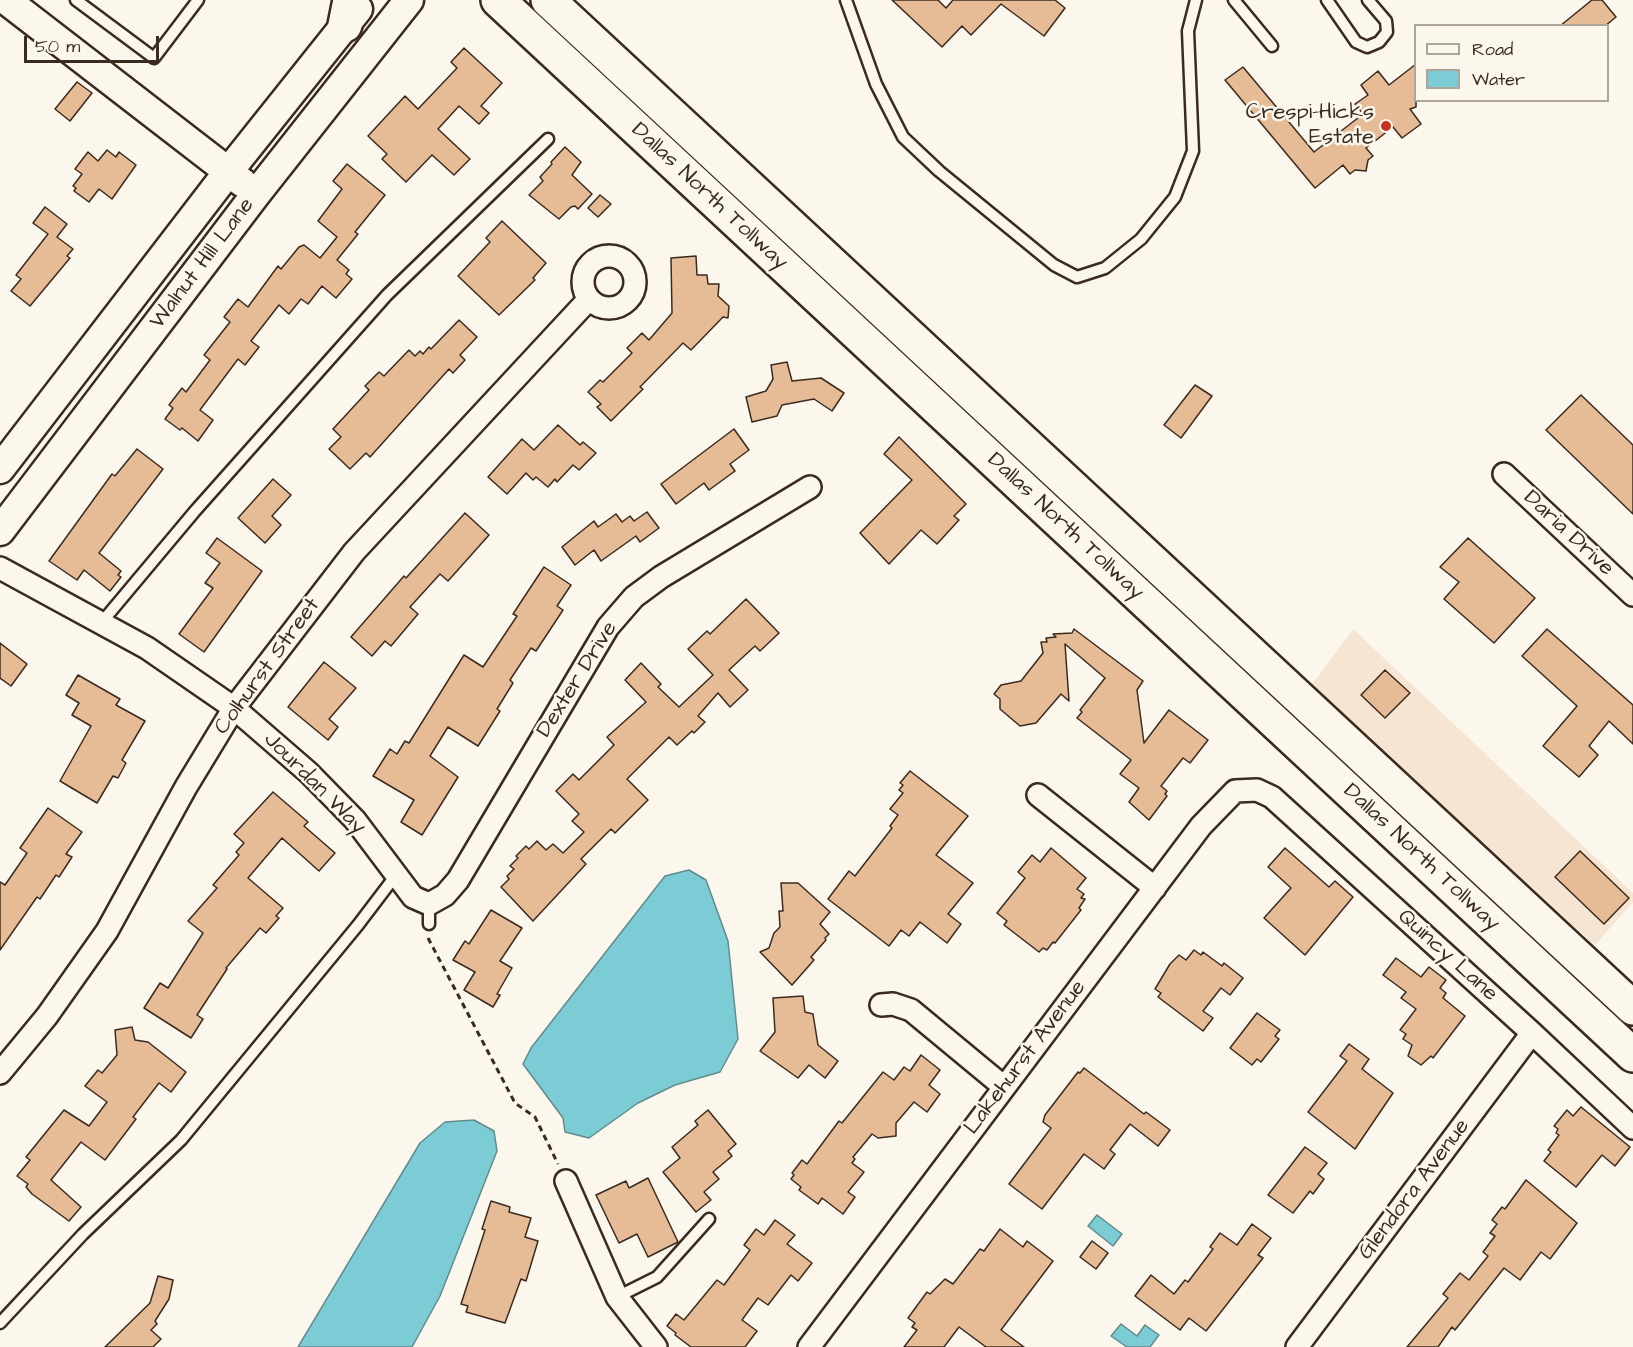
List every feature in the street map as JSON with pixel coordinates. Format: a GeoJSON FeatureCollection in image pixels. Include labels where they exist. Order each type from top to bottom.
{"type":"FeatureCollection","features":[{"type":"Feature","properties":{"kind":"highway","name":"Dallas North Tollway"},"geometry":{"type":"LineString","coordinates":[[498,0],[1633,1055]]}},
{"type":"Feature","properties":{"kind":"highway","name":"Dallas North Tollway"},"geometry":{"type":"LineString","coordinates":[[548,0],[1633,1008]]}},
{"type":"Feature","properties":{"kind":"main road"},"geometry":{"type":"LineString","coordinates":[[6,0],[256,194]]}},
{"type":"Feature","properties":{"kind":"main road","name":"Walnut Hill Lane"},"geometry":{"type":"LineString","coordinates":[[0,531],[256,194],[409,0]]}},
{"type":"Feature","properties":{"kind":"main road","name":"Walnut Hill Lane"},"geometry":{"type":"LineString","coordinates":[[0,469],[353,8]]}},
{"type":"Feature","properties":{"kind":"street","name":"Colhurst Street"},"geometry":{"type":"LineString","coordinates":[[0,1073],[47,1016],[107,931],[186,787],[234,708],[354,552],[589,299]]}},
{"type":"Feature","properties":{"kind":"street","name":"Daria Drive"},"geometry":{"type":"LineString","coordinates":[[1504,474],[1633,594]]}},
{"type":"Feature","properties":{"kind":"street","name":"Dexter Drive"},"geometry":{"type":"LineString","coordinates":[[429,914],[458,880],[608,627],[634,597],[661,578],[810,487]]}},
{"type":"Feature","properties":{"kind":"street","name":"Jourdan Way"},"geometry":{"type":"LineString","coordinates":[[0,568],[147,648],[234,708],[309,773],[348,812],[413,897],[429,914]]}},
{"type":"Feature","properties":{"kind":"street","name":"Lakehurst Avenue"},"geometry":{"type":"LineString","coordinates":[[809,1347],[1201,826],[1235,791],[1257,790]]}},
{"type":"Feature","properties":{"kind":"street","name":"Quincy Lane"},"geometry":{"type":"LineString","coordinates":[[1257,790],[1272,797],[1633,1128]]}},
{"type":"Feature","properties":{"kind":"street"},"geometry":{"type":"LineString","coordinates":[[1038,795],[1155,888]]}},
{"type":"Feature","properties":{"kind":"street"},"geometry":{"type":"LineString","coordinates":[[881,1005],[892,1004],[911,1010],[1004,1087]]}},
{"type":"Feature","properties":{"kind":"street","name":"Glendora Avenue"},"geometry":{"type":"LineString","coordinates":[[1297,1347],[1532,1033]]}},
{"type":"Feature","properties":{"kind":"street"},"geometry":{"type":"LineString","coordinates":[[566,1181],[617,1297],[657,1347]]}},
{"type":"Feature","properties":{"kind":"lane"},"geometry":{"type":"LineString","coordinates":[[76,0],[154,58],[198,0]]}},
{"type":"Feature","properties":{"kind":"lane"},"geometry":{"type":"LineString","coordinates":[[846,0],[876,84],[903,137],[939,171],[1054,266],[1077,277],[1106,268],[1141,239],[1175,197],[1193,152],[1188,31],[1196,0]]}},
{"type":"Feature","properties":{"kind":"lane"},"geometry":{"type":"LineString","coordinates":[[1234,0],[1272,46]]}},
{"type":"Feature","properties":{"kind":"lane"},"geometry":{"type":"LineString","coordinates":[[1327,0],[1356,42],[1367,47],[1379,42],[1387,32],[1386,21],[1368,0]]}},
{"type":"Feature","properties":{"kind":"lane"},"geometry":{"type":"LineString","coordinates":[[102,622],[188,519],[387,295],[548,138]]}},
{"type":"Feature","properties":{"kind":"lane"},"geometry":{"type":"LineString","coordinates":[[0,1323],[83,1234],[181,1140],[358,925],[396,875]]}},
{"type":"Feature","properties":{"kind":"lane"},"geometry":{"type":"LineString","coordinates":[[617,1297],[657,1277],[709,1219]]}},
{"type":"Feature","properties":{"kind":"path"},"geometry":{"type":"LineString","coordinates":[[429,914],[424,930],[515,1103],[535,1117],[546,1134],[554,1155]]}},
{"type":"Feature","properties":{"kind":"shaded area"},"geometry":{"type":"Polygon","coordinates":[[[1353,629],[1633,893],[1633,902],[1595,945],[1311,686],[1353,629]]]}},
{"type":"Feature","properties":{"kind":"water"},"geometry":{"type":"Polygon","coordinates":[[[689,870],[706,880],[728,941],[738,1039],[720,1072],[675,1085],[638,1103],[589,1138],[565,1132],[563,1118],[523,1064],[531,1048],[665,876],[689,870]]]}},
{"type":"Feature","properties":{"kind":"water"},"geometry":{"type":"Polygon","coordinates":[[[474,1120],[494,1131],[497,1151],[440,1296],[412,1347],[298,1347],[420,1143],[445,1122],[474,1120]]]}},
{"type":"Feature","properties":{"kind":"water"},"geometry":{"type":"Polygon","coordinates":[[[1097,1215],[1122,1234],[1113,1246],[1088,1226],[1097,1215]]]}},
{"type":"Feature","properties":{"kind":"water"},"geometry":{"type":"Polygon","coordinates":[[[1121,1324],[1137,1336],[1145,1325],[1159,1335],[1150,1347],[1127,1347],[1111,1336],[1121,1324]]]}},
{"type":"Feature","properties":{"kind":"building"},"geometry":{"type":"Polygon","coordinates":[[[892,0],[938,0],[946,8],[953,0],[1055,0],[1065,8],[1044,36],[1001,4],[971,35],[962,26],[942,47],[892,0]]]}},
{"type":"Feature","properties":{"kind":"building"},"geometry":{"type":"Polygon","coordinates":[[[1592,0],[1602,0],[1616,17],[1607,24],[1562,24],[1592,0]]]}},
{"type":"Feature","properties":{"kind":"building"},"geometry":{"type":"Polygon","coordinates":[[[464,48],[502,83],[481,106],[489,113],[479,124],[459,106],[438,129],[470,159],[454,175],[432,155],[406,182],[382,159],[387,154],[368,136],[405,96],[418,109],[457,68],[451,62],[464,48]]]}},
{"type":"Feature","properties":{"kind":"building","name":"Crespi-Hicks Estate"},"geometry":{"type":"Polygon","coordinates":[[[1414,66],[1416,107],[1410,109],[1421,124],[1402,138],[1393,127],[1366,148],[1373,156],[1368,160],[1366,171],[1355,170],[1350,174],[1343,165],[1315,188],[1225,80],[1243,67],[1314,152],[1363,114],[1355,104],[1368,95],[1361,85],[1378,71],[1389,85],[1414,66]]]}},
{"type":"Feature","properties":{"kind":"building"},"geometry":{"type":"Polygon","coordinates":[[[77,82],[92,93],[70,121],[55,109],[77,82]]]}},
{"type":"Feature","properties":{"kind":"building"},"geometry":{"type":"Polygon","coordinates":[[[565,147],[581,162],[572,175],[592,194],[578,209],[575,206],[571,207],[559,219],[529,195],[543,181],[540,177],[565,147]]]}},
{"type":"Feature","properties":{"kind":"building"},"geometry":{"type":"Polygon","coordinates":[[[107,150],[116,157],[119,152],[136,165],[112,199],[99,189],[89,202],[74,191],[76,188],[73,186],[82,174],[75,169],[88,152],[98,161],[107,150]]]}},
{"type":"Feature","properties":{"kind":"building"},"geometry":{"type":"Polygon","coordinates":[[[347,164],[385,195],[355,232],[358,234],[337,260],[349,270],[346,274],[352,279],[336,298],[322,286],[308,304],[301,299],[289,314],[279,305],[251,341],[259,347],[245,365],[238,359],[200,410],[213,420],[198,441],[182,428],[180,430],[165,419],[173,408],[169,405],[182,388],[186,392],[210,360],[204,355],[230,322],[224,317],[238,299],[248,307],[278,266],[281,269],[299,247],[304,245],[320,258],[337,237],[318,221],[342,189],[333,181],[347,164]]]}},
{"type":"Feature","properties":{"kind":"building"},"geometry":{"type":"Polygon","coordinates":[[[600,195],[611,204],[598,217],[588,208],[600,195]]]}},
{"type":"Feature","properties":{"kind":"building"},"geometry":{"type":"Polygon","coordinates":[[[45,207],[67,224],[57,237],[73,249],[67,256],[70,258],[30,306],[11,291],[21,279],[16,275],[48,234],[33,223],[45,207]]]}},
{"type":"Feature","properties":{"kind":"building"},"geometry":{"type":"Polygon","coordinates":[[[502,221],[546,263],[533,278],[535,280],[499,315],[458,276],[490,242],[486,238],[502,221]]]}},
{"type":"Feature","properties":{"kind":"building"},"geometry":{"type":"Polygon","coordinates":[[[696,256],[697,275],[707,275],[708,284],[719,284],[718,296],[729,306],[728,318],[723,317],[691,350],[683,343],[640,387],[643,389],[611,421],[597,407],[601,404],[588,392],[600,380],[603,382],[632,353],[627,348],[642,333],[649,340],[672,313],[671,258],[696,256]]]}},
{"type":"Feature","properties":{"kind":"building"},"geometry":{"type":"Polygon","coordinates":[[[459,320],[477,337],[460,355],[465,360],[453,373],[449,369],[370,457],[366,453],[350,469],[329,449],[341,437],[333,429],[369,390],[365,386],[379,372],[384,376],[409,350],[415,356],[420,351],[423,354],[429,347],[431,349],[459,320]]]}},
{"type":"Feature","properties":{"kind":"building"},"geometry":{"type":"Polygon","coordinates":[[[787,362],[792,381],[821,378],[844,393],[832,411],[814,399],[782,405],[777,416],[752,422],[746,397],[766,391],[773,379],[771,365],[787,362]]]}},
{"type":"Feature","properties":{"kind":"building"},"geometry":{"type":"Polygon","coordinates":[[[1195,385],[1212,396],[1181,438],[1164,425],[1195,385]]]}},
{"type":"Feature","properties":{"kind":"building"},"geometry":{"type":"Polygon","coordinates":[[[1581,395],[1633,445],[1633,514],[1546,430],[1581,395]]]}},
{"type":"Feature","properties":{"kind":"building"},"geometry":{"type":"Polygon","coordinates":[[[558,425],[580,445],[583,442],[596,453],[579,470],[573,465],[557,482],[555,479],[548,487],[536,477],[533,480],[526,473],[507,494],[488,477],[522,439],[534,450],[558,425]]]}},
{"type":"Feature","properties":{"kind":"building"},"geometry":{"type":"Polygon","coordinates":[[[734,429],[749,450],[730,464],[735,471],[709,490],[704,483],[676,504],[661,484],[734,429]]]}},
{"type":"Feature","properties":{"kind":"building"},"geometry":{"type":"Polygon","coordinates":[[[899,437],[966,504],[954,516],[959,520],[937,544],[921,530],[889,564],[860,533],[912,480],[884,454],[899,437]]]}},
{"type":"Feature","properties":{"kind":"building"},"geometry":{"type":"Polygon","coordinates":[[[137,449],[163,469],[99,553],[121,571],[118,575],[121,577],[110,591],[84,570],[77,580],[49,561],[112,474],[115,476],[137,449]]]}},
{"type":"Feature","properties":{"kind":"building"},"geometry":{"type":"Polygon","coordinates":[[[273,479],[291,495],[272,516],[281,525],[265,543],[238,518],[273,479]]]}},
{"type":"Feature","properties":{"kind":"building"},"geometry":{"type":"Polygon","coordinates":[[[647,512],[659,528],[640,542],[636,536],[601,561],[594,550],[575,565],[562,547],[594,521],[598,527],[616,514],[622,522],[630,516],[634,521],[647,512]]]}},
{"type":"Feature","properties":{"kind":"building"},"geometry":{"type":"Polygon","coordinates":[[[465,513],[489,535],[448,581],[440,574],[410,607],[418,614],[391,646],[385,641],[372,656],[351,637],[404,576],[406,578],[465,513]]]}},
{"type":"Feature","properties":{"kind":"building"},"geometry":{"type":"Polygon","coordinates":[[[217,538],[262,571],[204,652],[179,634],[213,588],[205,583],[220,563],[206,553],[217,538]]]}},
{"type":"Feature","properties":{"kind":"building"},"geometry":{"type":"Polygon","coordinates":[[[1468,538],[1535,598],[1494,643],[1444,599],[1459,582],[1440,567],[1468,538]]]}},
{"type":"Feature","properties":{"kind":"building"},"geometry":{"type":"Polygon","coordinates":[[[544,567],[571,585],[557,606],[563,610],[536,651],[531,648],[510,680],[513,683],[497,709],[500,711],[478,746],[448,727],[430,756],[458,777],[422,835],[401,822],[414,800],[373,776],[390,749],[397,754],[405,741],[409,743],[464,655],[483,667],[517,616],[513,614],[544,567]]]}},
{"type":"Feature","properties":{"kind":"building"},"geometry":{"type":"Polygon","coordinates":[[[746,599],[779,633],[760,651],[755,646],[729,670],[748,690],[730,707],[718,693],[698,716],[705,722],[694,733],[692,731],[677,745],[669,737],[627,779],[648,800],[615,833],[611,829],[581,859],[586,864],[533,921],[501,887],[509,879],[507,876],[514,869],[510,866],[518,858],[516,856],[526,846],[529,849],[537,841],[546,850],[553,844],[563,853],[584,832],[572,821],[579,814],[556,791],[573,774],[579,780],[614,745],[607,737],[646,702],[625,680],[641,663],[661,684],[658,687],[679,707],[713,675],[688,649],[707,631],[710,634],[746,599]]]}},
{"type":"Feature","properties":{"kind":"building"},"geometry":{"type":"Polygon","coordinates":[[[1074,629],[1143,681],[1137,690],[1144,743],[1169,710],[1208,740],[1190,763],[1183,758],[1161,786],[1167,791],[1165,794],[1167,796],[1149,820],[1129,802],[1139,788],[1120,774],[1131,760],[1077,718],[1082,712],[1080,710],[1105,678],[1065,644],[1069,701],[1061,694],[1036,723],[1020,726],[1000,709],[1000,699],[994,694],[1001,685],[1021,681],[1043,653],[1041,642],[1047,642],[1046,638],[1056,637],[1053,634],[1072,633],[1074,629]]]}},
{"type":"Feature","properties":{"kind":"building"},"geometry":{"type":"Polygon","coordinates":[[[1547,629],[1633,705],[1633,744],[1609,721],[1589,746],[1598,755],[1579,777],[1543,746],[1577,706],[1522,656],[1547,629]]]}},
{"type":"Feature","properties":{"kind":"building"},"geometry":{"type":"Polygon","coordinates":[[[0,643],[27,664],[11,686],[0,678],[0,643]]]}},
{"type":"Feature","properties":{"kind":"building"},"geometry":{"type":"Polygon","coordinates":[[[324,662],[356,688],[329,719],[338,727],[328,740],[288,707],[324,662]]]}},
{"type":"Feature","properties":{"kind":"building"},"geometry":{"type":"Polygon","coordinates":[[[1385,670],[1410,693],[1385,718],[1361,695],[1385,670]]]}},
{"type":"Feature","properties":{"kind":"building"},"geometry":{"type":"Polygon","coordinates":[[[78,675],[120,699],[116,705],[145,721],[122,760],[126,763],[118,778],[113,776],[97,803],[60,781],[91,726],[72,715],[79,703],[66,695],[78,675]]]}},
{"type":"Feature","properties":{"kind":"building"},"geometry":{"type":"Polygon","coordinates":[[[910,771],[968,816],[936,855],[973,883],[948,914],[961,924],[947,943],[920,922],[909,936],[901,930],[889,946],[828,899],[849,871],[855,876],[892,828],[890,826],[898,815],[890,809],[903,793],[899,790],[903,785],[900,783],[910,771]]]}},
{"type":"Feature","properties":{"kind":"building"},"geometry":{"type":"Polygon","coordinates":[[[273,792],[308,822],[304,826],[335,853],[319,871],[282,838],[248,878],[283,908],[276,916],[279,918],[266,933],[260,928],[226,968],[197,1015],[203,1019],[191,1038],[144,1008],[160,983],[168,988],[203,933],[188,921],[217,888],[213,885],[239,855],[236,852],[244,843],[234,834],[273,792]]]}},
{"type":"Feature","properties":{"kind":"building"},"geometry":{"type":"Polygon","coordinates":[[[48,808],[82,832],[66,854],[72,857],[59,877],[56,875],[40,899],[37,897],[0,950],[0,882],[5,885],[27,853],[20,848],[48,808]]]}},
{"type":"Feature","properties":{"kind":"building"},"geometry":{"type":"Polygon","coordinates":[[[1051,848],[1086,878],[1077,889],[1084,894],[1081,898],[1085,899],[1079,908],[1081,910],[1055,943],[1053,942],[1047,950],[1043,948],[1039,952],[1004,925],[1007,921],[997,913],[1025,878],[1018,872],[1032,855],[1040,862],[1051,848]]]}},
{"type":"Feature","properties":{"kind":"building"},"geometry":{"type":"Polygon","coordinates":[[[1285,848],[1329,887],[1335,881],[1353,897],[1305,955],[1264,918],[1291,888],[1268,867],[1285,848]]]}},
{"type":"Feature","properties":{"kind":"building"},"geometry":{"type":"Polygon","coordinates":[[[1580,851],[1629,898],[1604,924],[1555,877],[1580,851]]]}},
{"type":"Feature","properties":{"kind":"building"},"geometry":{"type":"Polygon","coordinates":[[[781,883],[798,883],[830,912],[820,924],[829,934],[826,940],[811,957],[814,960],[792,985],[760,952],[769,948],[774,933],[780,927],[779,911],[783,911],[781,883]]]}},
{"type":"Feature","properties":{"kind":"building"},"geometry":{"type":"Polygon","coordinates":[[[491,910],[522,928],[500,961],[512,968],[497,994],[500,995],[493,1007],[464,990],[475,972],[453,960],[465,941],[469,944],[491,910]]]}},
{"type":"Feature","properties":{"kind":"building"},"geometry":{"type":"Polygon","coordinates":[[[1194,950],[1201,955],[1203,952],[1222,966],[1224,963],[1243,978],[1230,995],[1221,988],[1203,1011],[1213,1018],[1203,1031],[1158,997],[1161,993],[1155,989],[1170,964],[1179,955],[1186,960],[1194,950]]]}},
{"type":"Feature","properties":{"kind":"building"},"geometry":{"type":"Polygon","coordinates":[[[1396,958],[1421,977],[1429,967],[1446,980],[1440,988],[1446,993],[1443,998],[1465,1016],[1433,1058],[1431,1056],[1421,1065],[1408,1056],[1412,1045],[1403,1039],[1406,1034],[1400,1030],[1416,1009],[1401,998],[1406,992],[1383,975],[1396,958]]]}},
{"type":"Feature","properties":{"kind":"building"},"geometry":{"type":"Polygon","coordinates":[[[803,996],[805,1012],[813,1014],[818,1045],[838,1061],[825,1078],[809,1065],[798,1078],[760,1051],[775,1032],[773,998],[803,996]]]}},
{"type":"Feature","properties":{"kind":"building"},"geometry":{"type":"Polygon","coordinates":[[[1257,1013],[1280,1030],[1275,1036],[1279,1039],[1261,1062],[1257,1059],[1252,1065],[1230,1048],[1257,1013]]]}},
{"type":"Feature","properties":{"kind":"building"},"geometry":{"type":"Polygon","coordinates":[[[132,1027],[135,1040],[148,1042],[186,1072],[171,1092],[159,1083],[133,1117],[136,1119],[105,1160],[81,1142],[51,1180],[81,1207],[69,1221],[32,1194],[26,1187],[28,1184],[17,1176],[30,1160],[26,1157],[64,1110],[89,1126],[107,1102],[85,1086],[98,1070],[102,1073],[117,1055],[115,1030],[132,1027]]]}},
{"type":"Feature","properties":{"kind":"building"},"geometry":{"type":"Polygon","coordinates":[[[1349,1044],[1369,1059],[1362,1069],[1393,1093],[1355,1149],[1308,1112],[1347,1061],[1340,1056],[1349,1044]]]}},
{"type":"Feature","properties":{"kind":"building"},"geometry":{"type":"Polygon","coordinates":[[[921,1055],[940,1070],[929,1085],[940,1094],[927,1112],[914,1102],[896,1123],[896,1136],[878,1138],[872,1134],[853,1157],[855,1159],[852,1163],[864,1172],[848,1192],[855,1197],[843,1214],[822,1198],[818,1204],[799,1190],[801,1187],[791,1179],[794,1175],[792,1173],[802,1160],[807,1164],[839,1121],[842,1123],[883,1072],[894,1080],[904,1067],[910,1071],[921,1055]]]}},
{"type":"Feature","properties":{"kind":"building"},"geometry":{"type":"Polygon","coordinates":[[[1084,1068],[1144,1114],[1146,1112],[1170,1130],[1158,1146],[1130,1124],[1110,1150],[1115,1154],[1104,1169],[1084,1154],[1042,1209],[1009,1184],[1051,1128],[1043,1122],[1045,1115],[1078,1072],[1080,1073],[1084,1068]]]}},
{"type":"Feature","properties":{"kind":"building"},"geometry":{"type":"Polygon","coordinates":[[[1581,1107],[1630,1147],[1615,1166],[1602,1155],[1576,1187],[1544,1161],[1551,1152],[1548,1150],[1559,1135],[1556,1133],[1558,1129],[1554,1126],[1567,1110],[1573,1116],[1581,1107]]]}},
{"type":"Feature","properties":{"kind":"building"},"geometry":{"type":"Polygon","coordinates":[[[708,1110],[736,1144],[728,1151],[732,1156],[713,1172],[719,1179],[704,1192],[711,1200],[696,1212],[663,1172],[680,1158],[672,1147],[698,1125],[695,1121],[708,1110]]]}},
{"type":"Feature","properties":{"kind":"building"},"geometry":{"type":"Polygon","coordinates":[[[1305,1147],[1327,1163],[1318,1174],[1324,1179],[1313,1194],[1310,1191],[1293,1213],[1268,1195],[1305,1147]]]}},
{"type":"Feature","properties":{"kind":"building"},"geometry":{"type":"Polygon","coordinates":[[[648,1178],[678,1242],[648,1257],[637,1234],[619,1243],[596,1195],[626,1181],[629,1188],[648,1178]]]}},
{"type":"Feature","properties":{"kind":"building"},"geometry":{"type":"Polygon","coordinates":[[[1526,1180],[1577,1223],[1550,1259],[1541,1252],[1520,1280],[1504,1268],[1455,1330],[1452,1327],[1438,1347],[1407,1347],[1448,1298],[1443,1294],[1460,1273],[1469,1280],[1488,1256],[1483,1252],[1495,1236],[1490,1233],[1497,1224],[1492,1220],[1502,1207],[1505,1209],[1526,1180]]]}},
{"type":"Feature","properties":{"kind":"building"},"geometry":{"type":"Polygon","coordinates":[[[491,1201],[510,1207],[509,1212],[531,1218],[525,1237],[538,1241],[526,1281],[521,1279],[505,1323],[466,1312],[468,1306],[461,1304],[485,1230],[482,1229],[491,1201]]]}},
{"type":"Feature","properties":{"kind":"building"},"geometry":{"type":"Polygon","coordinates":[[[775,1220],[795,1235],[787,1244],[812,1263],[798,1281],[791,1275],[768,1305],[758,1298],[742,1320],[757,1331],[745,1347],[691,1347],[675,1335],[676,1333],[667,1326],[676,1314],[684,1320],[717,1280],[724,1285],[750,1250],[744,1245],[756,1229],[764,1235],[775,1220]]]}},
{"type":"Feature","properties":{"kind":"building"},"geometry":{"type":"Polygon","coordinates":[[[1252,1224],[1271,1238],[1258,1255],[1263,1258],[1206,1331],[1189,1318],[1180,1330],[1135,1296],[1151,1275],[1174,1294],[1185,1280],[1188,1282],[1213,1249],[1210,1247],[1220,1233],[1237,1245],[1252,1224]]]}},
{"type":"Feature","properties":{"kind":"building"},"geometry":{"type":"Polygon","coordinates":[[[1000,1229],[1023,1247],[1027,1241],[1053,1261],[1001,1330],[1024,1347],[986,1347],[959,1327],[944,1347],[904,1347],[917,1330],[912,1327],[915,1323],[908,1318],[927,1292],[930,1294],[945,1279],[953,1284],[980,1249],[984,1251],[1000,1229]]]}},
{"type":"Feature","properties":{"kind":"building"},"geometry":{"type":"Polygon","coordinates":[[[1092,1241],[1108,1253],[1096,1269],[1080,1257],[1092,1241]]]}},
{"type":"Feature","properties":{"kind":"building"},"geometry":{"type":"Polygon","coordinates":[[[158,1276],[173,1280],[169,1299],[155,1321],[157,1324],[151,1330],[161,1339],[153,1347],[105,1347],[150,1303],[158,1276]]]}},
{"type":"Feature","properties":{"kind":"place","name":"Crespi-Hicks Estate"},"geometry":{"type":"Point","coordinates":[1386,126]}}]}
